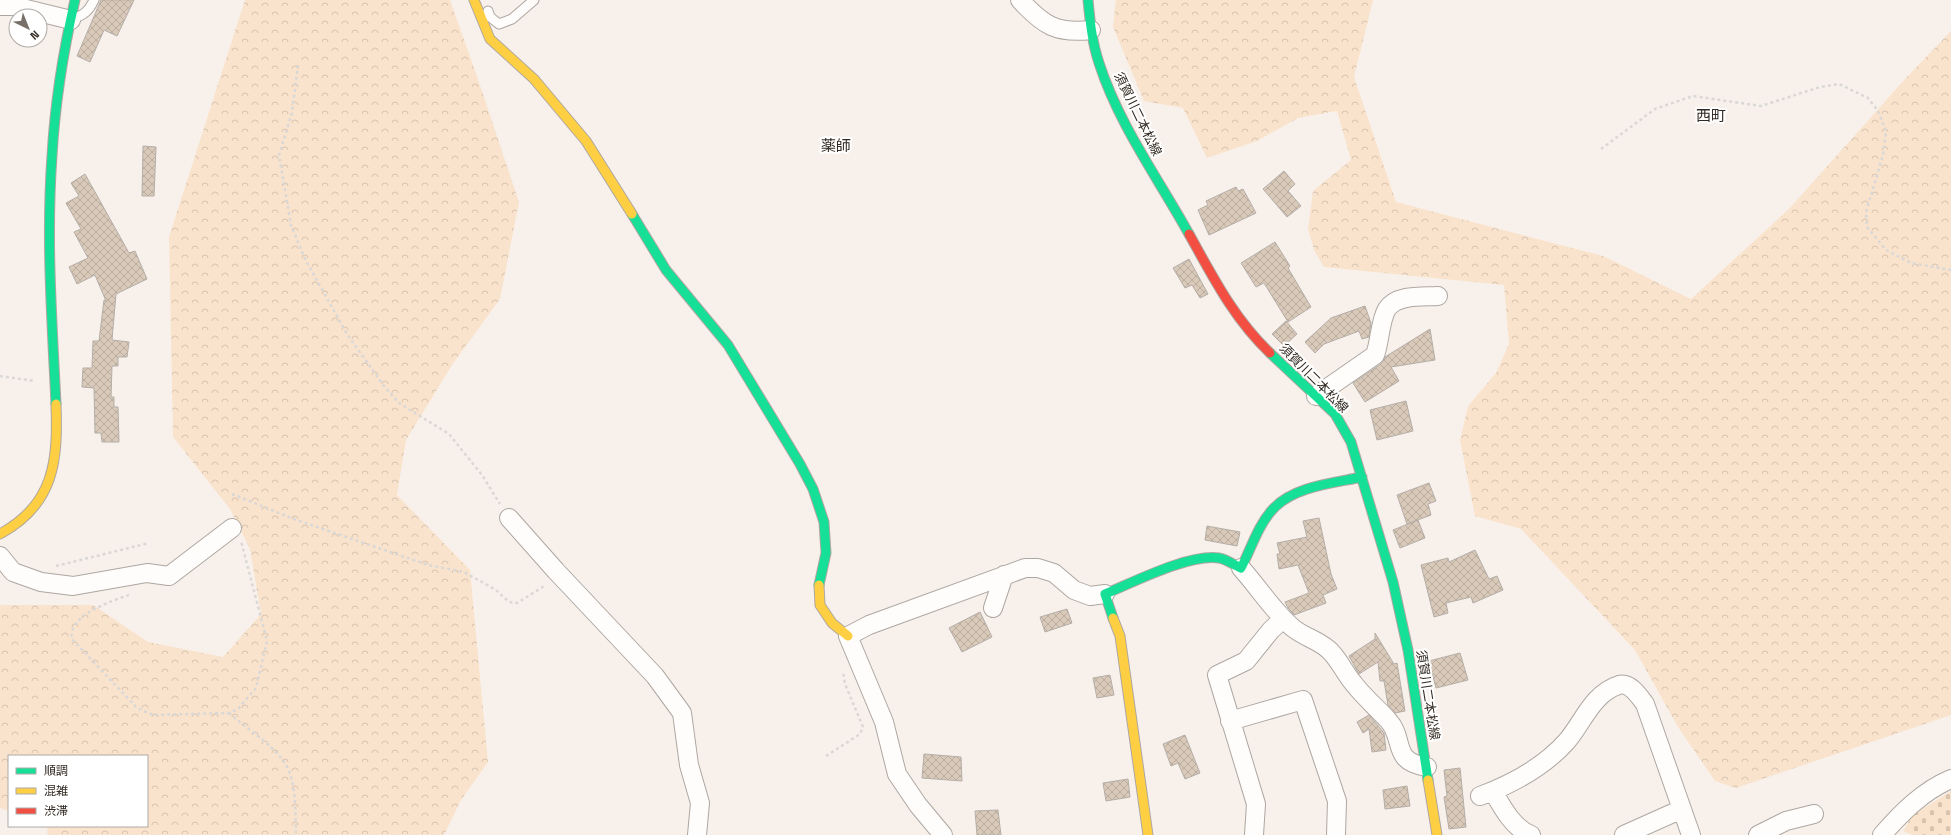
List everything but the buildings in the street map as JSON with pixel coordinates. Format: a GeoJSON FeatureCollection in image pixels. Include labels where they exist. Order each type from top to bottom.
{"type":"FeatureCollection","features":[{"type":"Feature","properties":{"kind":"street"},"geometry":{"type":"LineString","coordinates":[[0,534],[12,529],[26,516],[41,496],[52,473],[56,458],[51,314],[52,147],[75,0]]}},
{"type":"Feature","properties":{"kind":"street"},"geometry":{"type":"LineString","coordinates":[[474,0],[490,39],[534,79],[586,141],[666,270],[728,345],[800,464],[813,489],[824,522],[826,553],[819,580],[820,605],[832,623],[848,636],[884,722],[896,774],[918,805],[944,835]]}},
{"type":"Feature","properties":{"kind":"street"},"geometry":{"type":"LineString","coordinates":[[1020,0],[1051,28],[1072,32],[1091,30]]}},
{"type":"Feature","properties":{"kind":"street","name":"須賀川二本松線"},"geometry":{"type":"LineString","coordinates":[[1088,0],[1091,30],[1099,63],[1120,114],[1142,157],[1161,184],[1226,300],[1246,328],[1262,345],[1335,414],[1351,442],[1393,582],[1408,650],[1437,835]]}},
{"type":"Feature","properties":{"kind":"street"},"geometry":{"type":"LineString","coordinates":[[0,6],[14,6],[71,20]]}},
{"type":"Feature","properties":{"kind":"street"},"geometry":{"type":"LineString","coordinates":[[1316,396],[1375,355],[1379,345],[1387,310],[1394,302],[1412,297],[1438,296]]}},
{"type":"Feature","properties":{"kind":"street"},"geometry":{"type":"LineString","coordinates":[[1241,568],[1268,517],[1278,505],[1298,493],[1316,487],[1362,477]]}},
{"type":"Feature","properties":{"kind":"street"},"geometry":{"type":"LineString","coordinates":[[509,518],[655,676],[682,713],[689,765],[696,783],[700,803],[697,835]]}},
{"type":"Feature","properties":{"kind":"street"},"geometry":{"type":"LineString","coordinates":[[0,556],[13,572],[41,582],[74,586],[147,573],[169,576],[232,528]]}},
{"type":"Feature","properties":{"kind":"street"},"geometry":{"type":"LineString","coordinates":[[848,636],[869,625],[1024,568],[1038,568],[1054,573],[1074,590],[1090,596],[1105,594],[1178,565],[1204,559],[1219,558],[1241,568],[1283,619],[1295,630],[1317,641],[1330,650],[1354,685],[1392,725],[1405,759],[1413,765],[1427,767]]}},
{"type":"Feature","properties":{"kind":"street"},"geometry":{"type":"LineString","coordinates":[[993,608],[1004,575]]}},
{"type":"Feature","properties":{"kind":"street"},"geometry":{"type":"LineString","coordinates":[[1105,594],[1120,636],[1148,835]]}},
{"type":"Feature","properties":{"kind":"street"},"geometry":{"type":"LineString","coordinates":[[1254,835],[1256,804],[1217,675],[1246,661],[1283,619]]}},
{"type":"Feature","properties":{"kind":"street"},"geometry":{"type":"LineString","coordinates":[[1531,835],[1522,831],[1502,807],[1486,793],[1507,786],[1542,764],[1567,741],[1597,699],[1611,689],[1621,685],[1629,687],[1638,694],[1645,704],[1691,835]]}},
{"type":"Feature","properties":{"kind":"street"},"geometry":{"type":"LineString","coordinates":[[1230,721],[1303,700],[1337,801],[1336,835]]}},
{"type":"Feature","properties":{"kind":"street"},"geometry":{"type":"LineString","coordinates":[[1882,835],[1916,799],[1935,786],[1951,779]]}},
{"type":"Feature","properties":{"kind":"street"},"geometry":{"type":"LineString","coordinates":[[1624,835],[1682,809]]}},
{"type":"Feature","properties":{"kind":"street"},"geometry":{"type":"LineString","coordinates":[[1758,835],[1786,821],[1814,814]]}},
{"type":"Feature","properties":{"kind":"lane"},"geometry":{"type":"LineString","coordinates":[[71,20],[84,15],[90,9],[94,0]]}},
{"type":"Feature","properties":{"kind":"lane"},"geometry":{"type":"LineString","coordinates":[[484,0],[490,17],[499,24],[512,19],[534,0]]}},
{"type":"Feature","properties":{"kind":"path"},"geometry":{"type":"LineString","coordinates":[[298,65],[292,112],[280,155],[291,225],[305,259],[347,334],[384,386],[399,403],[449,434],[482,475],[509,518]]}},
{"type":"Feature","properties":{"kind":"path"},"geometry":{"type":"LineString","coordinates":[[1601,149],[1655,109],[1693,96],[1761,106],[1820,87],[1839,84],[1868,98],[1878,111],[1886,131],[1883,155],[1866,212],[1867,227],[1886,250],[1911,263],[1951,270]]}},
{"type":"Feature","properties":{"kind":"path"},"geometry":{"type":"LineString","coordinates":[[0,376],[54,383]]}},
{"type":"Feature","properties":{"kind":"path"},"geometry":{"type":"LineString","coordinates":[[232,494],[291,518],[428,565],[464,572],[496,590],[509,602],[517,603],[561,576]]}},
{"type":"Feature","properties":{"kind":"path"},"geometry":{"type":"LineString","coordinates":[[135,593],[101,604],[75,623],[70,632],[72,639],[137,708],[154,715],[229,713],[238,709],[256,688],[267,641],[239,533],[236,529],[232,528]]}},
{"type":"Feature","properties":{"kind":"path"},"geometry":{"type":"LineString","coordinates":[[54,566],[149,543]]}},
{"type":"Feature","properties":{"kind":"path"},"geometry":{"type":"LineString","coordinates":[[826,756],[860,734],[863,727],[845,684],[842,668]]}},
{"type":"Feature","properties":{"kind":"path"},"geometry":{"type":"LineString","coordinates":[[229,713],[274,751],[286,766],[295,794],[296,835]]}},
{"type":"Feature","properties":{"kind":"green space"},"geometry":{"type":"Polygon","coordinates":[[[245,0],[450,0],[519,202],[500,299],[452,365],[406,440],[397,495],[470,570],[488,762],[461,800],[444,835],[48,835],[47,827],[148,827],[148,755],[8,755],[8,811],[0,808],[0,605],[93,605],[148,642],[223,657],[261,614],[250,549],[230,509],[173,437],[169,237],[245,0]]]}},
{"type":"Feature","properties":{"kind":"green space"},"geometry":{"type":"Polygon","coordinates":[[[1116,0],[1373,0],[1354,77],[1396,202],[1603,256],[1691,299],[1789,209],[1905,79],[1951,31],[1951,715],[1736,788],[1715,781],[1678,727],[1635,650],[1521,529],[1475,516],[1460,440],[1468,406],[1496,373],[1509,344],[1504,285],[1324,267],[1314,250],[1308,229],[1313,191],[1351,160],[1337,111],[1298,118],[1257,141],[1207,158],[1183,108],[1144,101],[1113,27],[1116,0]]]}},
{"type":"Feature","properties":{"kind":"green space"},"geometry":{"type":"Polygon","coordinates":[[[1951,791],[1951,835],[1912,835],[1903,831],[1913,815],[1951,791]]]}},
{"type":"Feature","properties":{"kind":"traffic: fast"},"geometry":{"type":"LineString","coordinates":[[56,404],[50,280],[50,187],[57,97],[63,58],[75,0]]}},
{"type":"Feature","properties":{"kind":"traffic: fast"},"geometry":{"type":"LineString","coordinates":[[1088,0],[1095,47],[1107,86],[1128,130],[1189,234]]}},
{"type":"Feature","properties":{"kind":"traffic: fast"},"geometry":{"type":"LineString","coordinates":[[632,214],[666,270],[728,345],[800,464],[813,489],[824,522],[826,553],[819,585]]}},
{"type":"Feature","properties":{"kind":"traffic: fast"},"geometry":{"type":"LineString","coordinates":[[1270,353],[1335,414],[1351,442],[1393,582],[1408,650],[1428,780]]}},
{"type":"Feature","properties":{"kind":"traffic: fast"},"geometry":{"type":"LineString","coordinates":[[1113,618],[1105,594],[1161,570],[1192,560],[1219,558],[1241,568],[1263,522],[1273,509],[1282,501],[1303,490],[1362,477]]}},
{"type":"Feature","properties":{"kind":"traffic: slow"},"geometry":{"type":"LineString","coordinates":[[474,0],[490,39],[534,79],[586,141],[632,214]]}},
{"type":"Feature","properties":{"kind":"traffic: slow"},"geometry":{"type":"LineString","coordinates":[[0,534],[18,522],[32,509],[42,494],[49,479],[54,462],[56,444],[56,404]]}},
{"type":"Feature","properties":{"kind":"traffic: slow"},"geometry":{"type":"LineString","coordinates":[[819,585],[820,605],[832,623],[848,636]]}},
{"type":"Feature","properties":{"kind":"traffic: slow"},"geometry":{"type":"LineString","coordinates":[[1113,618],[1120,636],[1148,835]]}},
{"type":"Feature","properties":{"kind":"traffic: slow"},"geometry":{"type":"LineString","coordinates":[[1428,780],[1437,835]]}},
{"type":"Feature","properties":{"kind":"traffic: jam"},"geometry":{"type":"LineString","coordinates":[[1189,234],[1235,312],[1257,340],[1270,353]]}},
{"type":"Feature","properties":{"kind":"district","name":"西町"},"geometry":{"type":"Point","coordinates":[1711,115]}},
{"type":"Feature","properties":{"kind":"district","name":"薬師"},"geometry":{"type":"Point","coordinates":[836,145]}}]}
